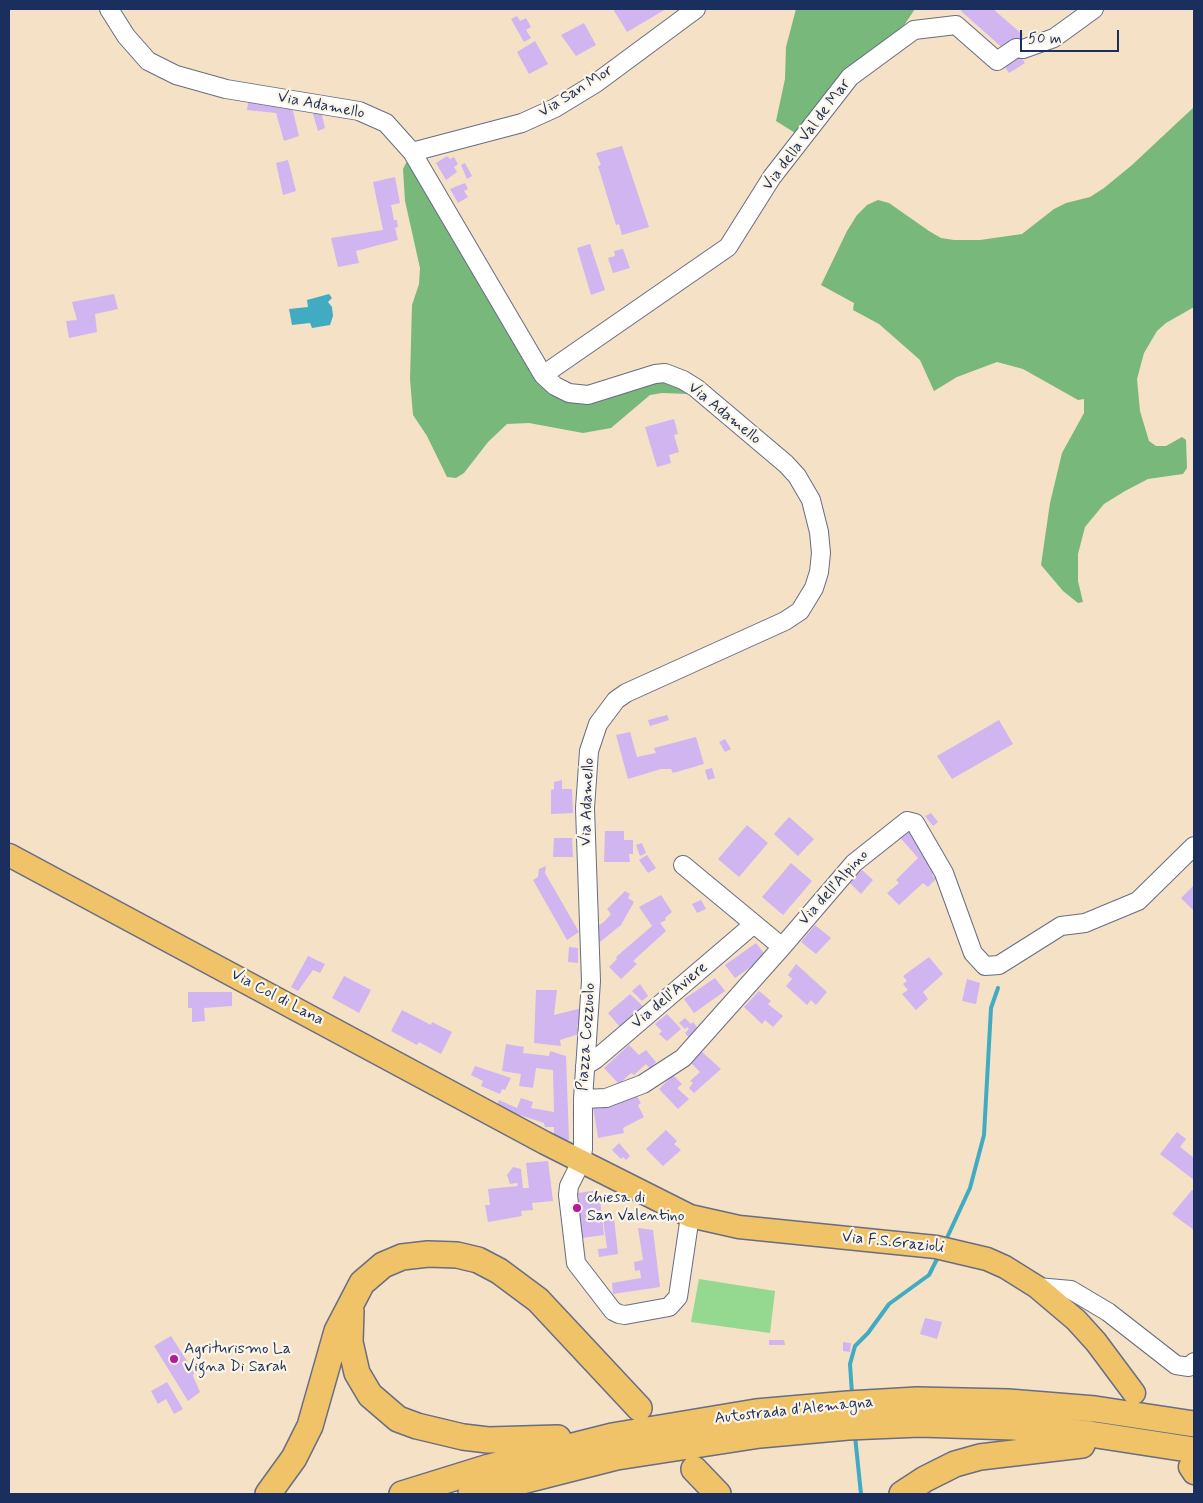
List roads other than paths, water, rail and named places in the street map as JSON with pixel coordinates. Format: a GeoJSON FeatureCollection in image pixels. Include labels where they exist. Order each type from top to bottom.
{"type":"FeatureCollection","features":[{"type":"Feature","properties":{"kind":"highway"},"geometry":{"type":"LineString","coordinates":[[268,1494],[294,1458],[310,1426],[337,1331],[351,1301],[362,1283],[383,1265],[402,1257],[428,1254],[457,1255],[478,1260],[499,1272],[538,1300],[639,1408]]}},
{"type":"Feature","properties":{"kind":"highway"},"geometry":{"type":"LineString","coordinates":[[351,1301],[350,1342],[357,1374],[370,1395],[398,1418],[440,1432],[488,1440],[612,1436]]}},
{"type":"Feature","properties":{"kind":"highway","name":"Autostrada d'Alemagna"},"geometry":{"type":"LineString","coordinates":[[402,1494],[489,1467],[612,1436],[756,1412],[917,1400],[1008,1402],[1095,1409],[1194,1424]]}},
{"type":"Feature","properties":{"kind":"highway","name":"Autostrada d'Alemagna"},"geometry":{"type":"LineString","coordinates":[[471,1494],[617,1456],[760,1435],[848,1427],[920,1424],[1012,1427],[1090,1434],[1187,1459]]}},
{"type":"Feature","properties":{"kind":"highway"},"geometry":{"type":"LineString","coordinates":[[902,1494],[925,1479],[955,1464],[980,1457],[1124,1442],[1187,1459]]}},
{"type":"Feature","properties":{"kind":"highway"},"geometry":{"type":"LineString","coordinates":[[694,1468],[718,1494]]}},
{"type":"Feature","properties":{"kind":"main road","name":"Via Col di Lana"},"geometry":{"type":"LineString","coordinates":[[9,855],[545,1144],[582,1162]]}},
{"type":"Feature","properties":{"kind":"main road","name":"Via F.S.Grazioli"},"geometry":{"type":"LineString","coordinates":[[582,1162],[690,1216],[739,1227],[912,1244],[960,1252],[1005,1267],[1038,1287],[1059,1303],[1096,1342],[1134,1392]]}},
{"type":"Feature","properties":{"kind":"street","name":"Via Adamello"},"geometry":{"type":"LineString","coordinates":[[109,9],[126,36],[148,61],[158,67],[195,82],[359,111],[386,123],[412,152],[543,375],[561,390],[578,395],[599,392],[655,374],[665,373],[696,388],[797,476],[815,510],[821,553],[819,572],[814,588],[800,611],[785,621],[626,693],[616,700],[598,724],[590,751],[585,808],[587,912]]}},
{"type":"Feature","properties":{"kind":"street","name":"Via San Mor"},"geometry":{"type":"LineString","coordinates":[[412,152],[522,123],[555,108],[596,83],[696,9]]}},
{"type":"Feature","properties":{"kind":"street","name":"Via della Val de Mar"},"geometry":{"type":"LineString","coordinates":[[543,375],[728,247],[772,177],[850,77],[914,30],[956,25],[997,61],[1016,48],[1024,49],[1054,38],[1094,9]]}},
{"type":"Feature","properties":{"kind":"street","name":"Via dell'Alpino"},"geometry":{"type":"LineString","coordinates":[[583,1099],[606,1098],[643,1084],[682,1058],[782,947],[854,863],[907,821],[915,822],[944,873],[973,954],[985,966],[999,966],[1061,926],[1085,923],[1138,901],[1194,846]]}},
{"type":"Feature","properties":{"kind":"street"},"geometry":{"type":"LineString","coordinates":[[683,865],[782,947]]}},
{"type":"Feature","properties":{"kind":"street","name":"Piazza Cozzuolo"},"geometry":{"type":"LineString","coordinates":[[582,1162],[583,1099],[591,981],[587,912]]}},
{"type":"Feature","properties":{"kind":"street","name":"Via dell'Aviere"},"geometry":{"type":"LineString","coordinates":[[585,1066],[754,924]]}},
{"type":"Feature","properties":{"kind":"street"},"geometry":{"type":"LineString","coordinates":[[582,1162],[569,1186],[568,1195],[574,1257],[578,1268],[618,1314],[625,1315],[666,1308],[676,1300],[690,1216]]}},
{"type":"Feature","properties":{"kind":"street"},"geometry":{"type":"LineString","coordinates":[[1038,1287],[1070,1290],[1108,1312],[1176,1365],[1189,1367],[1194,1362]]}},
{"type":"Feature","properties":{"kind":"water"},"geometry":{"type":"Polygon","coordinates":[[[329,294],[332,298],[328,302],[332,307],[333,316],[330,325],[312,328],[310,323],[292,325],[289,309],[308,307],[307,300],[329,294]]]}},
{"type":"Feature","properties":{"kind":"waterway"},"geometry":{"type":"LineString","coordinates":[[945,1242],[970,1188],[984,1135],[991,1008],[998,988]]}},
{"type":"Feature","properties":{"kind":"waterway"},"geometry":{"type":"LineString","coordinates":[[852,1394],[850,1364],[855,1346],[868,1333],[889,1304],[929,1275],[939,1255]]}},
{"type":"Feature","properties":{"kind":"waterway"},"geometry":{"type":"LineString","coordinates":[[855,1436],[861,1494]]}},
{"type":"Feature","properties":{"kind":"place","name":"chiesa di San Valentino"},"geometry":{"type":"Point","coordinates":[577,1208]}},
{"type":"Feature","properties":{"kind":"place","name":"Agriturismo La Vigna Di Sarah"},"geometry":{"type":"Point","coordinates":[174,1359]}}]}
